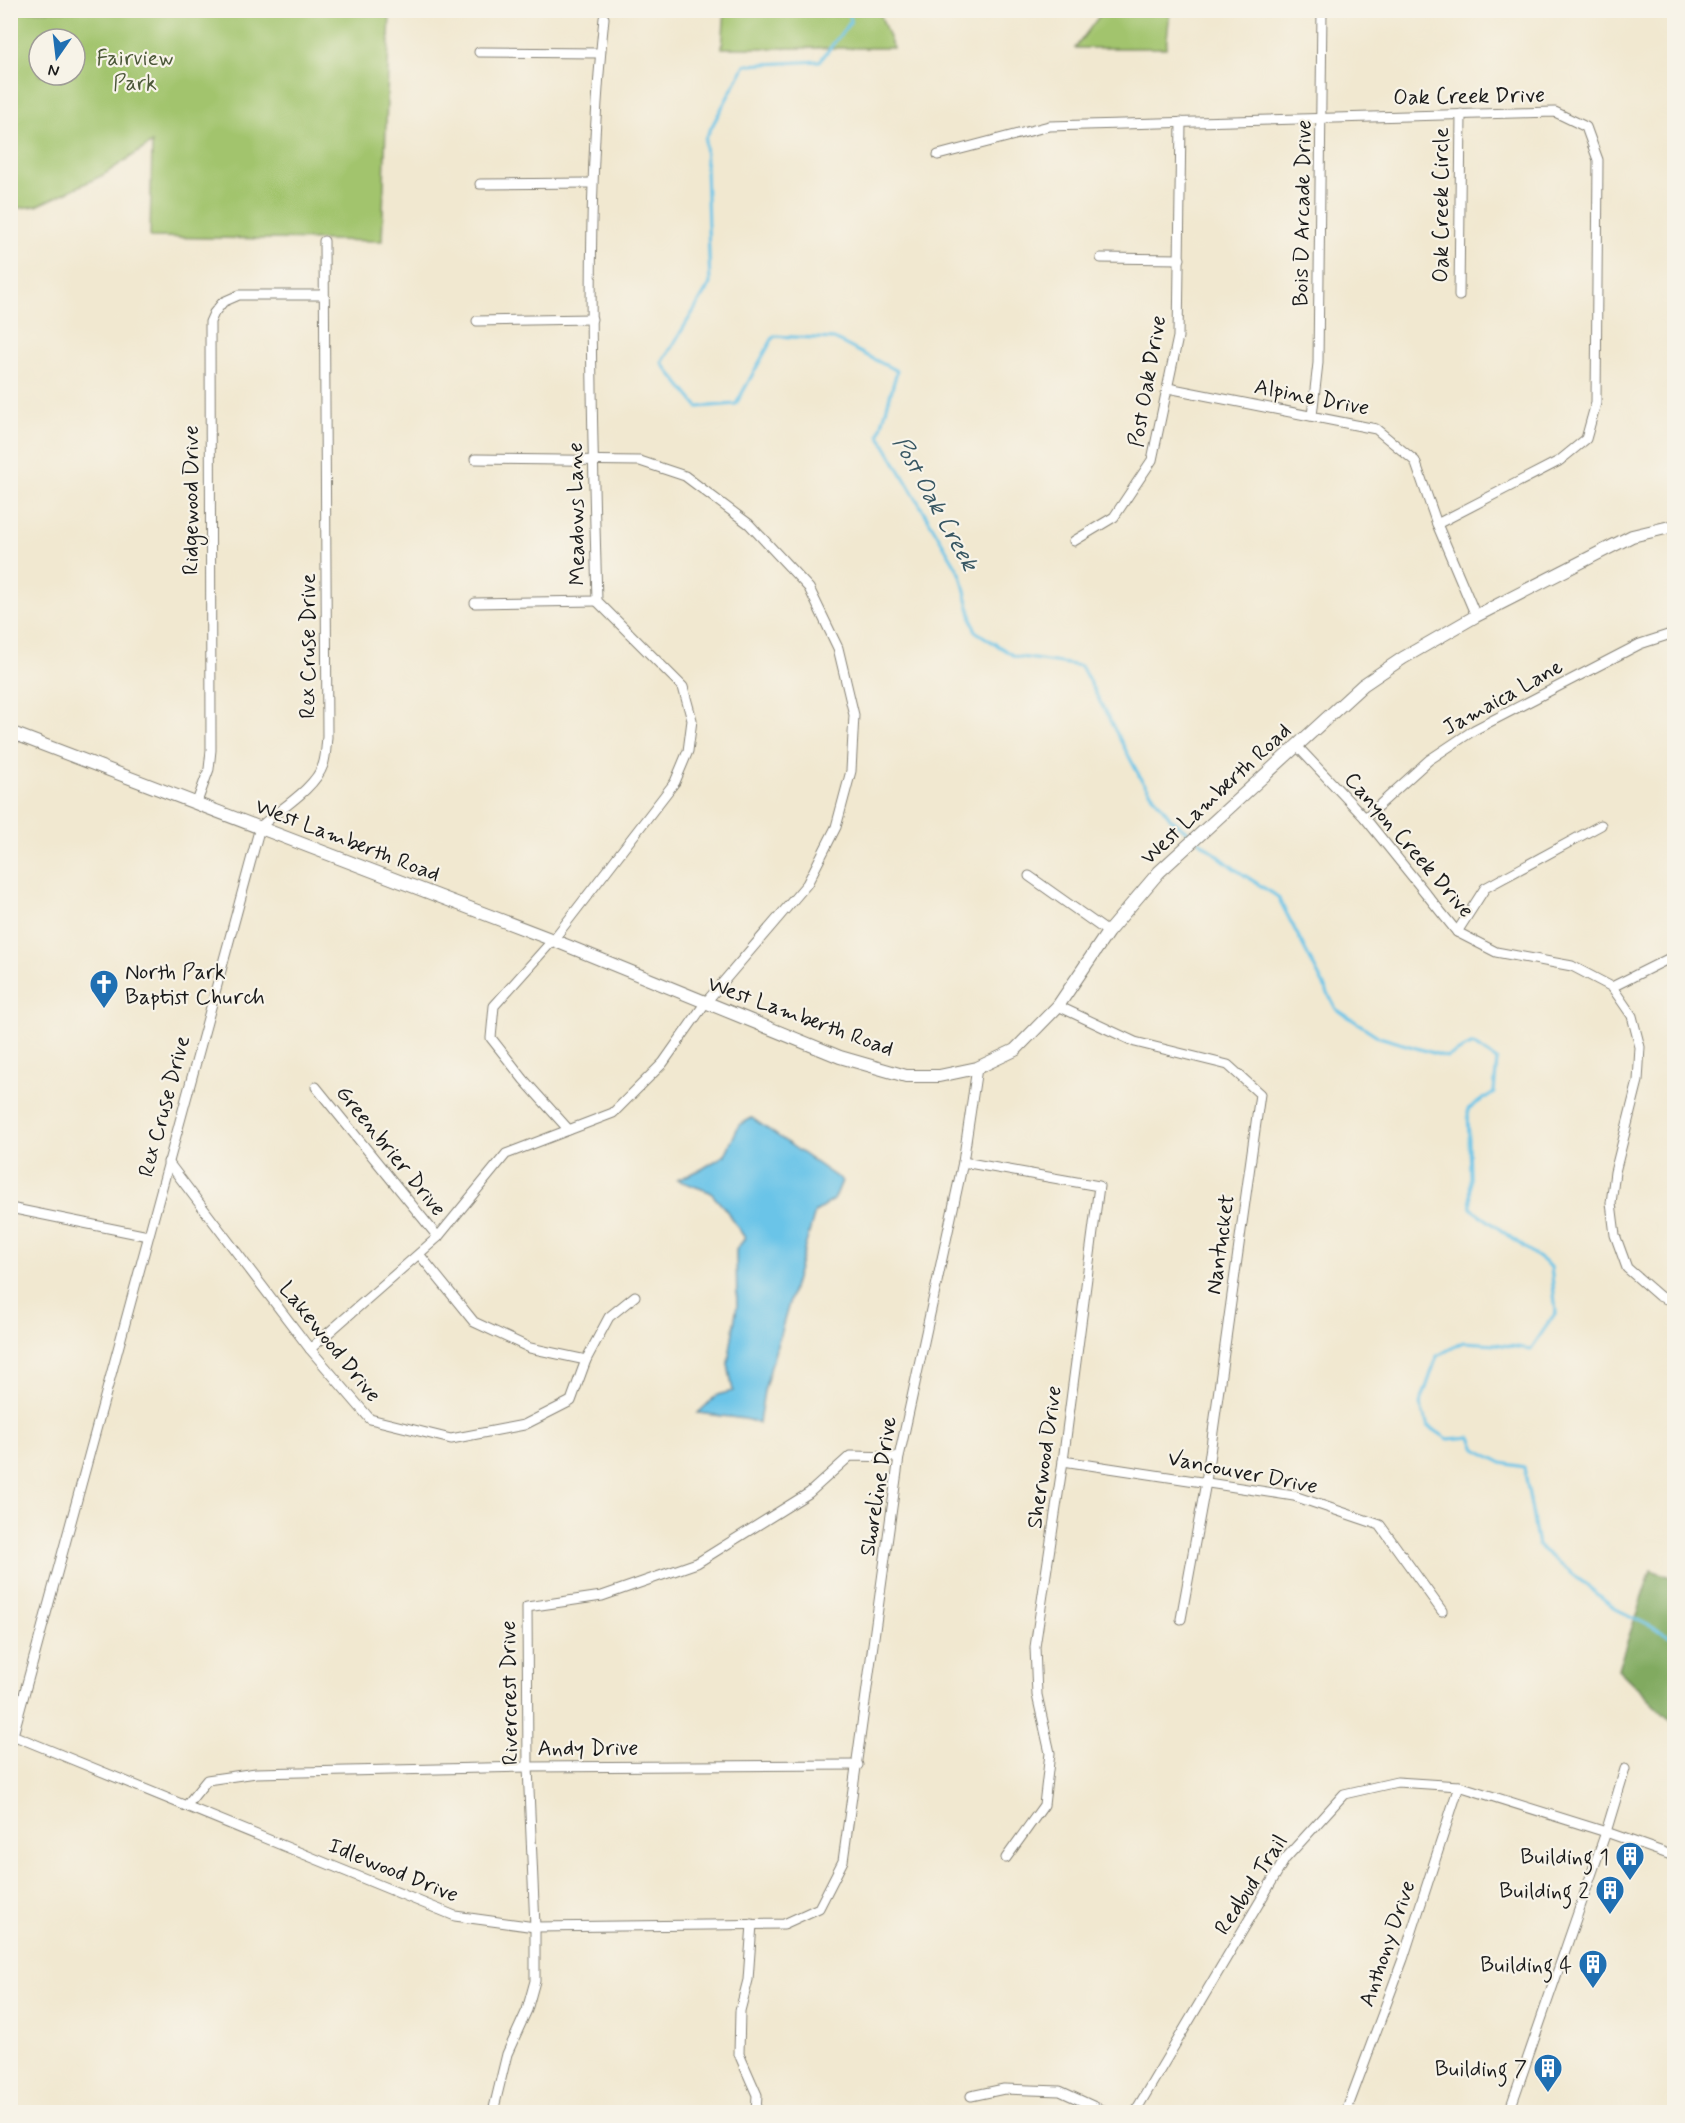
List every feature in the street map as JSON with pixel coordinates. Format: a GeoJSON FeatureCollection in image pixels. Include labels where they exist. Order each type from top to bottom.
{"type":"FeatureCollection","features":[{"type":"Feature","properties":{"kind":"street","name":"Bois D Arcade Drive"},"geometry":{"type":"LineString","coordinates":[[1312,416],[1318,363],[1322,10]]}},
{"type":"Feature","properties":{"kind":"street","name":"Meadows Lane"},"geometry":{"type":"LineString","coordinates":[[569,1130],[524,1080],[491,1038],[494,1006],[553,940],[675,782],[688,751],[692,720],[683,687],[597,601],[593,459],[592,183],[604,18]]}},
{"type":"Feature","properties":{"kind":"street"},"geometry":{"type":"LineString","coordinates":[[479,52],[600,53]]}},
{"type":"Feature","properties":{"kind":"street","name":"Oak Creek Drive"},"geometry":{"type":"LineString","coordinates":[[938,155],[1049,126],[1555,112],[1586,128],[1598,160],[1596,403],[1586,439],[1559,461],[1437,524]]}},
{"type":"Feature","properties":{"kind":"street","name":"Oak Creek Circle"},"geometry":{"type":"LineString","coordinates":[[1459,296],[1461,114]]}},
{"type":"Feature","properties":{"kind":"street","name":"Post Oak Drive"},"geometry":{"type":"LineString","coordinates":[[1074,541],[1114,517],[1152,460],[1178,337],[1181,122]]}},
{"type":"Feature","properties":{"kind":"street"},"geometry":{"type":"LineString","coordinates":[[480,184],[592,183]]}},
{"type":"Feature","properties":{"kind":"street","name":"Rex Cruse Drive"},"geometry":{"type":"LineString","coordinates":[[10,1746],[260,827],[307,789],[318,777],[324,764],[327,737],[324,242]]}},
{"type":"Feature","properties":{"kind":"street"},"geometry":{"type":"LineString","coordinates":[[1101,258],[1180,259]]}},
{"type":"Feature","properties":{"kind":"street","name":"Ridgewood Drive"},"geometry":{"type":"LineString","coordinates":[[197,802],[209,769],[211,750],[210,322],[223,302],[239,295],[324,295]]}},
{"type":"Feature","properties":{"kind":"street"},"geometry":{"type":"LineString","coordinates":[[477,321],[592,319]]}},
{"type":"Feature","properties":{"kind":"street","name":"Alpine Drive"},"geometry":{"type":"LineString","coordinates":[[1168,388],[1376,429],[1415,461],[1437,524],[1476,616]]}},
{"type":"Feature","properties":{"kind":"street"},"geometry":{"type":"LineString","coordinates":[[310,1349],[438,1237],[506,1154],[613,1113],[663,1063],[706,1002],[807,884],[836,826],[851,771],[854,715],[838,648],[809,588],[749,524],[685,476],[640,461],[475,459]]}},
{"type":"Feature","properties":{"kind":"street","name":"West Lamberth Road"},"geometry":{"type":"LineString","coordinates":[[10,732],[553,940],[840,1057],[906,1076],[939,1076],[977,1068],[1015,1050],[1058,1006],[1108,932],[1159,872],[1363,686],[1403,658],[1476,616],[1632,536],[1674,526]]}},
{"type":"Feature","properties":{"kind":"street"},"geometry":{"type":"LineString","coordinates":[[475,603],[597,601]]}},
{"type":"Feature","properties":{"kind":"street","name":"Jamaica Lane"},"geometry":{"type":"LineString","coordinates":[[1365,818],[1429,760],[1474,730],[1640,644],[1674,633]]}},
{"type":"Feature","properties":{"kind":"street","name":"Canyon Creek Drive"},"geometry":{"type":"LineString","coordinates":[[1297,746],[1365,818],[1457,932],[1496,952],[1572,966],[1612,987],[1632,1016],[1640,1047],[1638,1081],[1615,1172],[1611,1203],[1615,1235],[1627,1268],[1659,1296],[1674,1302]]}},
{"type":"Feature","properties":{"kind":"street"},"geometry":{"type":"LineString","coordinates":[[1457,932],[1485,888],[1601,825]]}},
{"type":"Feature","properties":{"kind":"street"},"geometry":{"type":"LineString","coordinates":[[1029,876],[1108,932]]}},
{"type":"Feature","properties":{"kind":"street"},"geometry":{"type":"LineString","coordinates":[[1612,987],[1674,956]]}},
{"type":"Feature","properties":{"kind":"street","name":"Nantucket"},"geometry":{"type":"LineString","coordinates":[[1058,1006],[1135,1042],[1228,1065],[1260,1094],[1206,1482],[1181,1620]]}},
{"type":"Feature","properties":{"kind":"street","name":"Shoreline Drive"},"geometry":{"type":"LineString","coordinates":[[819,1908],[843,1861],[899,1457],[963,1162],[977,1068]]}},
{"type":"Feature","properties":{"kind":"street","name":"Greenbrier Drive"},"geometry":{"type":"LineString","coordinates":[[316,1087],[438,1237]]}},
{"type":"Feature","properties":{"kind":"street","name":"Lakewood Drive"},"geometry":{"type":"LineString","coordinates":[[168,1162],[310,1349],[370,1419],[451,1439],[524,1425],[571,1401],[586,1360],[609,1317],[635,1296]]}},
{"type":"Feature","properties":{"kind":"street","name":"Sherwood Drive"},"geometry":{"type":"LineString","coordinates":[[963,1162],[1100,1186],[1035,1647],[1037,1695],[1050,1753],[1044,1805],[1006,1858]]}},
{"type":"Feature","properties":{"kind":"street"},"geometry":{"type":"LineString","coordinates":[[10,1208],[148,1236]]}},
{"type":"Feature","properties":{"kind":"street"},"geometry":{"type":"LineString","coordinates":[[419,1254],[474,1322],[531,1348],[586,1360]]}},
{"type":"Feature","properties":{"kind":"street","name":"Rivercrest Drive"},"geometry":{"type":"LineString","coordinates":[[493,2112],[507,2054],[527,2010],[535,1981],[528,1767],[527,1607],[602,1596],[697,1563],[809,1493],[850,1456],[899,1457]]}},
{"type":"Feature","properties":{"kind":"street","name":"Vancouver Drive"},"geometry":{"type":"LineString","coordinates":[[1063,1461],[1294,1496],[1380,1526],[1442,1611]]}},
{"type":"Feature","properties":{"kind":"street","name":"Idlewood Drive"},"geometry":{"type":"LineString","coordinates":[[12,1735],[455,1916],[535,1927],[784,1924],[819,1908]]}},
{"type":"Feature","properties":{"kind":"street","name":"Andy Drive"},"geometry":{"type":"LineString","coordinates":[[186,1806],[207,1780],[256,1773],[528,1767],[858,1765]]}},
{"type":"Feature","properties":{"kind":"street"},"geometry":{"type":"LineString","coordinates":[[1509,2112],[1606,1832],[1625,1769]]}},
{"type":"Feature","properties":{"kind":"street","name":"Redbud Trail"},"geometry":{"type":"LineString","coordinates":[[1135,2112],[1285,1858],[1344,1794],[1397,1782],[1459,1786],[1674,1856]]}},
{"type":"Feature","properties":{"kind":"street","name":"Anthony Drive"},"geometry":{"type":"LineString","coordinates":[[1346,2112],[1403,1959],[1459,1786]]}},
{"type":"Feature","properties":{"kind":"street"},"geometry":{"type":"LineString","coordinates":[[752,1924],[748,1980],[740,2011],[739,2054],[757,2095],[756,2112]]}},
{"type":"Feature","properties":{"kind":"street"},"geometry":{"type":"LineString","coordinates":[[970,2096],[1004,2089],[1060,2091],[1106,2112]]}},
{"type":"Feature","properties":{"kind":"green space"},"geometry":{"type":"Polygon","coordinates":[[[725,10],[879,11],[893,48],[722,48],[725,10]]]}},
{"type":"Feature","properties":{"kind":"green space","name":"Fairview Park"},"geometry":{"type":"Polygon","coordinates":[[[11,11],[390,11],[382,241],[150,237],[152,143],[103,175],[37,206],[11,209],[11,11]]]}},
{"type":"Feature","properties":{"kind":"green space"},"geometry":{"type":"Polygon","coordinates":[[[1103,11],[1170,11],[1166,48],[1075,48],[1103,11]]]}},
{"type":"Feature","properties":{"kind":"green space"},"geometry":{"type":"Polygon","coordinates":[[[1651,1570],[1674,1578],[1674,1724],[1618,1669],[1651,1570]]]}},
{"type":"Feature","properties":{"kind":"water"},"geometry":{"type":"Polygon","coordinates":[[[752,1118],[842,1181],[834,1200],[815,1212],[764,1391],[759,1423],[698,1413],[717,1395],[733,1391],[728,1364],[737,1305],[736,1250],[745,1238],[726,1210],[710,1192],[677,1180],[725,1155],[739,1125],[752,1118]]]}},
{"type":"Feature","properties":{"kind":"waterway","name":"Post Oak Creek"},"geometry":{"type":"LineString","coordinates":[[849,10],[851,21],[820,61],[745,65],[705,139],[710,284],[662,363],[698,407],[736,404],[774,336],[834,339],[897,371],[879,435],[961,575],[975,631],[1014,656],[1081,666],[1141,779],[1171,819],[1193,836]]}},
{"type":"Feature","properties":{"kind":"waterway","name":"Post Oak Creek"},"geometry":{"type":"LineString","coordinates":[[1198,840],[1235,869],[1278,897],[1336,1009],[1379,1037],[1447,1057],[1473,1044],[1497,1060],[1494,1092],[1468,1109],[1471,1208],[1551,1267],[1556,1312],[1531,1349],[1463,1342],[1437,1356],[1420,1405],[1428,1426],[1448,1439],[1471,1437],[1476,1449],[1502,1463],[1524,1467],[1538,1546],[1616,1609],[1674,1638]]}},
{"type":"Feature","properties":{"kind":"place","name":"North Park Baptist Church"},"geometry":{"type":"Point","coordinates":[104,1010]}},
{"type":"Feature","properties":{"kind":"place","name":"Building 1"},"geometry":{"type":"Point","coordinates":[1630,1882]}},
{"type":"Feature","properties":{"kind":"place","name":"Building 2"},"geometry":{"type":"Point","coordinates":[1610,1916]}},
{"type":"Feature","properties":{"kind":"place","name":"Building 4"},"geometry":{"type":"Point","coordinates":[1593,1990]}},
{"type":"Feature","properties":{"kind":"place","name":"Building 7"},"geometry":{"type":"Point","coordinates":[1548,2094]}}]}
